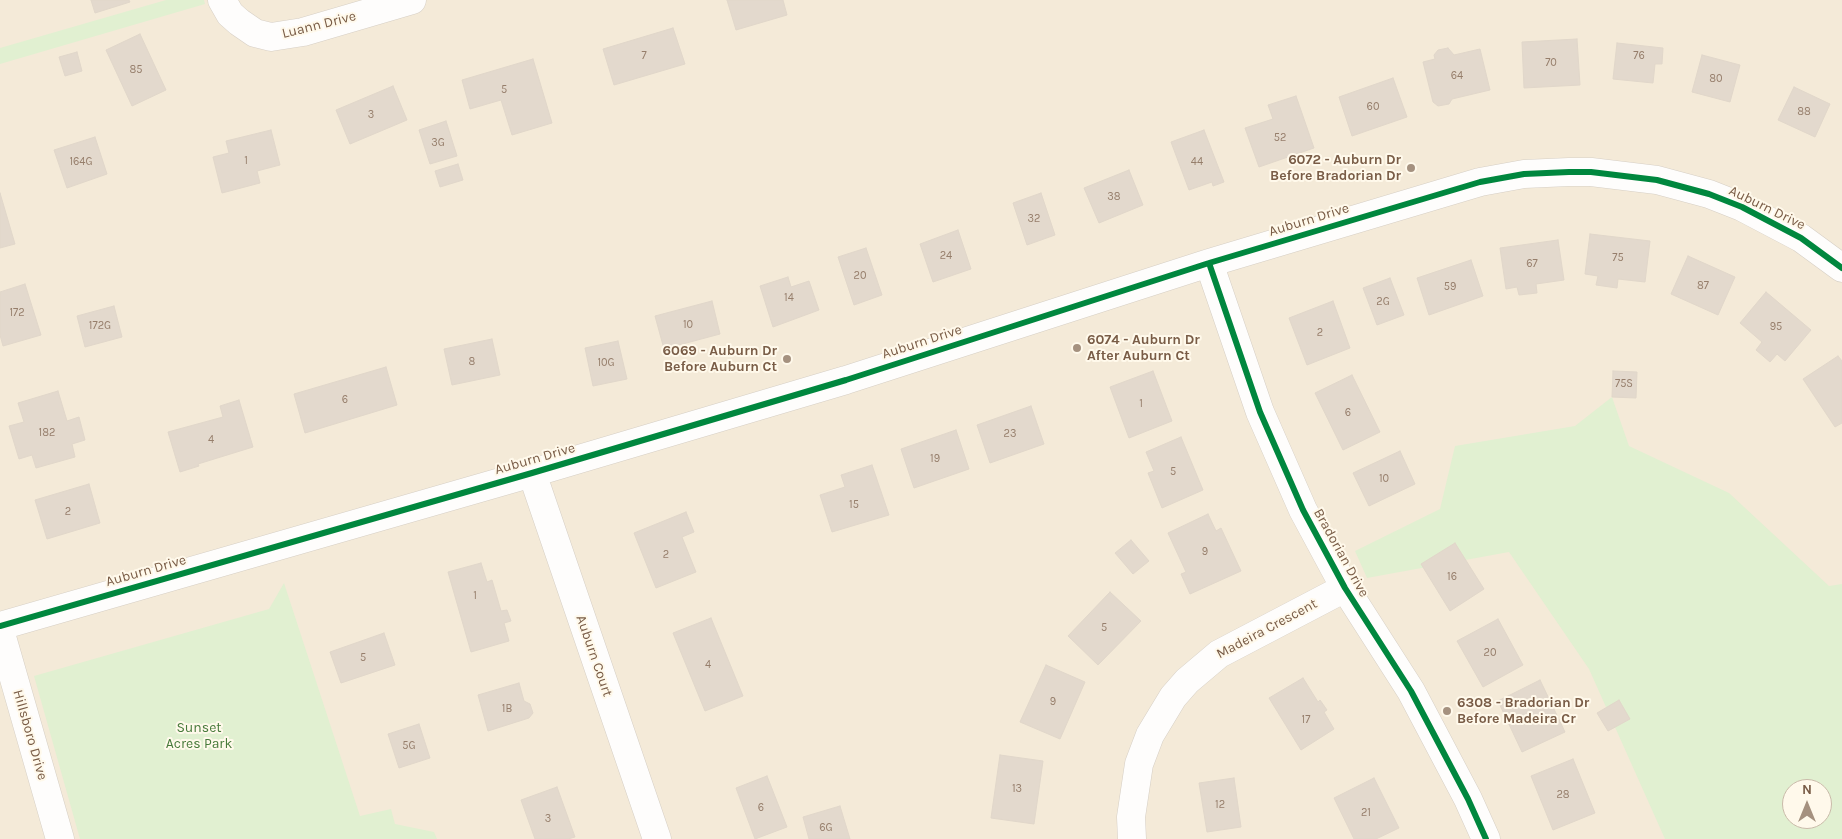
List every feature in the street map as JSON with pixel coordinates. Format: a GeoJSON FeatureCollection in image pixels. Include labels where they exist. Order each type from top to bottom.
{"type":"FeatureCollection","features":[{"type":"Feature","properties":{"kind":"street","name":"Luann Drive"},"geometry":{"type":"LineString","coordinates":[[226,7],[255,33],[271,37],[303,32],[412,0]]}},
{"type":"Feature","properties":{"kind":"street","name":"Auburn Drive"},"geometry":{"type":"LineString","coordinates":[[0,626],[532,474],[846,380],[1209,263],[1480,182],[1524,174],[1591,172],[1657,180],[1717,197],[1782,227],[1819,250],[1842,268]]}},
{"type":"Feature","properties":{"kind":"street","name":"Bradorian Drive"},"geometry":{"type":"LineString","coordinates":[[1209,263],[1260,412],[1303,510],[1345,588],[1411,691],[1468,799],[1486,839]]}},
{"type":"Feature","properties":{"kind":"street","name":"Auburn Court"},"geometry":{"type":"LineString","coordinates":[[532,474],[657,839]]}},
{"type":"Feature","properties":{"kind":"street","name":"Madeira Crescent"},"geometry":{"type":"LineString","coordinates":[[1132,839],[1131,817],[1140,764],[1150,735],[1178,692],[1203,666],[1232,645],[1345,588]]}},
{"type":"Feature","properties":{"kind":"street","name":"Hillsboro Drive"},"geometry":{"type":"LineString","coordinates":[[0,630],[60,839]]}},
{"type":"Feature","properties":{"kind":"shaded area"},"geometry":{"type":"Polygon","coordinates":[[[0,0],[1842,0],[1842,839],[0,839],[0,0]]]}},
{"type":"Feature","properties":{"kind":"green space"},"geometry":{"type":"Polygon","coordinates":[[[166,0],[204,0],[205,4],[0,64],[0,48],[166,0]]]}},
{"type":"Feature","properties":{"kind":"green space"},"geometry":{"type":"Polygon","coordinates":[[[1612,397],[1629,446],[1729,493],[1829,586],[1842,584],[1842,839],[1665,839],[1589,669],[1509,552],[1367,578],[1355,551],[1440,509],[1455,446],[1575,426],[1612,397]]]}},
{"type":"Feature","properties":{"kind":"green space","name":"Sunset Acres Park"},"geometry":{"type":"Polygon","coordinates":[[[284,583],[360,816],[391,809],[395,824],[434,832],[437,839],[80,839],[34,676],[269,609],[284,583]]]}},
{"type":"Feature","properties":{"kind":"building"},"geometry":{"type":"Polygon","coordinates":[[[91,0],[129,0],[130,2],[95,13],[91,0]]]}},
{"type":"Feature","properties":{"kind":"building"},"geometry":{"type":"Polygon","coordinates":[[[727,0],[783,0],[787,15],[736,30],[727,0]]]}},
{"type":"Feature","properties":{"kind":"building"},"geometry":{"type":"Polygon","coordinates":[[[673,28],[685,64],[614,85],[603,49],[673,28]]]}},
{"type":"Feature","properties":{"kind":"building"},"geometry":{"type":"Polygon","coordinates":[[[140,34],[166,90],[132,106],[106,50],[140,34]]]}},
{"type":"Feature","properties":{"kind":"building"},"geometry":{"type":"Polygon","coordinates":[[[1577,39],[1580,85],[1524,88],[1522,42],[1577,39]]]}},
{"type":"Feature","properties":{"kind":"building"},"geometry":{"type":"Polygon","coordinates":[[[1617,43],[1663,48],[1662,64],[1655,64],[1653,83],[1613,79],[1617,43]]]}},
{"type":"Feature","properties":{"kind":"building"},"geometry":{"type":"Polygon","coordinates":[[[1448,48],[1454,55],[1480,49],[1490,90],[1452,99],[1449,104],[1438,106],[1433,102],[1423,62],[1435,59],[1434,55],[1438,50],[1448,48]]]}},
{"type":"Feature","properties":{"kind":"building"},"geometry":{"type":"Polygon","coordinates":[[[77,52],[82,71],[65,76],[59,57],[77,52]]]}},
{"type":"Feature","properties":{"kind":"building"},"geometry":{"type":"Polygon","coordinates":[[[1702,55],[1740,65],[1730,102],[1692,92],[1702,55]]]}},
{"type":"Feature","properties":{"kind":"building"},"geometry":{"type":"Polygon","coordinates":[[[533,59],[552,123],[512,135],[501,100],[470,109],[462,80],[533,59]]]}},
{"type":"Feature","properties":{"kind":"building"},"geometry":{"type":"Polygon","coordinates":[[[1393,78],[1407,117],[1352,136],[1339,97],[1393,78]]]}},
{"type":"Feature","properties":{"kind":"building"},"geometry":{"type":"Polygon","coordinates":[[[393,86],[407,120],[350,144],[336,110],[393,86]]]}},
{"type":"Feature","properties":{"kind":"building"},"geometry":{"type":"Polygon","coordinates":[[[1794,87],[1830,104],[1815,137],[1778,120],[1794,87]]]}},
{"type":"Feature","properties":{"kind":"building"},"geometry":{"type":"Polygon","coordinates":[[[1296,96],[1314,148],[1259,167],[1245,128],[1273,119],[1268,105],[1296,96]]]}},
{"type":"Feature","properties":{"kind":"building"},"geometry":{"type":"Polygon","coordinates":[[[446,121],[457,156],[430,164],[419,130],[446,121]]]}},
{"type":"Feature","properties":{"kind":"building"},"geometry":{"type":"Polygon","coordinates":[[[271,130],[280,165],[257,171],[260,183],[222,193],[213,157],[229,153],[226,141],[271,130]]]}},
{"type":"Feature","properties":{"kind":"building"},"geometry":{"type":"Polygon","coordinates":[[[1204,130],[1224,182],[1213,186],[1212,182],[1189,190],[1171,142],[1204,130]]]}},
{"type":"Feature","properties":{"kind":"building"},"geometry":{"type":"Polygon","coordinates":[[[95,137],[107,174],[67,188],[54,150],[95,137]]]}},
{"type":"Feature","properties":{"kind":"building"},"geometry":{"type":"Polygon","coordinates":[[[458,164],[463,180],[440,187],[435,171],[458,164]]]}},
{"type":"Feature","properties":{"kind":"building"},"geometry":{"type":"Polygon","coordinates":[[[1129,170],[1143,205],[1099,223],[1084,188],[1129,170]]]}},
{"type":"Feature","properties":{"kind":"building"},"geometry":{"type":"Polygon","coordinates":[[[0,193],[15,244],[0,248],[0,193]]]}},
{"type":"Feature","properties":{"kind":"building"},"geometry":{"type":"Polygon","coordinates":[[[1041,193],[1055,235],[1027,245],[1013,203],[1041,193]]]}},
{"type":"Feature","properties":{"kind":"building"},"geometry":{"type":"Polygon","coordinates":[[[958,230],[971,269],[933,282],[920,244],[958,230]]]}},
{"type":"Feature","properties":{"kind":"building"},"geometry":{"type":"Polygon","coordinates":[[[1590,234],[1650,241],[1645,282],[1618,279],[1617,288],[1596,285],[1598,276],[1585,274],[1590,234]]]}},
{"type":"Feature","properties":{"kind":"building"},"geometry":{"type":"Polygon","coordinates":[[[1558,240],[1564,280],[1536,284],[1537,293],[1519,295],[1517,287],[1506,289],[1500,248],[1558,240]]]}},
{"type":"Feature","properties":{"kind":"building"},"geometry":{"type":"Polygon","coordinates":[[[866,248],[882,295],[854,305],[838,257],[866,248]]]}},
{"type":"Feature","properties":{"kind":"building"},"geometry":{"type":"Polygon","coordinates":[[[1688,256],[1735,277],[1718,315],[1671,294],[1688,256]]]}},
{"type":"Feature","properties":{"kind":"building"},"geometry":{"type":"Polygon","coordinates":[[[1471,260],[1483,296],[1429,315],[1417,278],[1471,260]]]}},
{"type":"Feature","properties":{"kind":"building"},"geometry":{"type":"Polygon","coordinates":[[[788,277],[791,287],[809,281],[819,310],[773,327],[760,286],[788,277]]]}},
{"type":"Feature","properties":{"kind":"building"},"geometry":{"type":"Polygon","coordinates":[[[1390,278],[1404,315],[1377,325],[1363,288],[1390,278]]]}},
{"type":"Feature","properties":{"kind":"building"},"geometry":{"type":"Polygon","coordinates":[[[25,284],[41,335],[3,346],[0,335],[0,292],[25,284]]]}},
{"type":"Feature","properties":{"kind":"building"},"geometry":{"type":"Polygon","coordinates":[[[1766,292],[1811,330],[1785,361],[1777,354],[1770,362],[1756,350],[1762,342],[1740,323],[1766,292]]]}},
{"type":"Feature","properties":{"kind":"building"},"geometry":{"type":"Polygon","coordinates":[[[712,301],[720,334],[664,349],[655,316],[712,301]]]}},
{"type":"Feature","properties":{"kind":"building"},"geometry":{"type":"Polygon","coordinates":[[[1333,301],[1350,348],[1307,365],[1289,318],[1333,301]]]}},
{"type":"Feature","properties":{"kind":"building"},"geometry":{"type":"Polygon","coordinates":[[[114,306],[122,337],[85,347],[77,316],[114,306]]]}},
{"type":"Feature","properties":{"kind":"building"},"geometry":{"type":"Polygon","coordinates":[[[492,339],[500,375],[452,385],[444,349],[492,339]]]}},
{"type":"Feature","properties":{"kind":"building"},"geometry":{"type":"Polygon","coordinates":[[[618,341],[627,379],[593,386],[585,348],[618,341]]]}},
{"type":"Feature","properties":{"kind":"building"},"geometry":{"type":"Polygon","coordinates":[[[1838,356],[1842,361],[1842,423],[1835,427],[1803,379],[1838,356]]]}},
{"type":"Feature","properties":{"kind":"building"},"geometry":{"type":"Polygon","coordinates":[[[386,367],[397,405],[305,433],[294,394],[386,367]]]}},
{"type":"Feature","properties":{"kind":"building"},"geometry":{"type":"Polygon","coordinates":[[[1153,371],[1172,421],[1129,438],[1110,387],[1153,371]]]}},
{"type":"Feature","properties":{"kind":"building"},"geometry":{"type":"Polygon","coordinates":[[[1613,371],[1637,372],[1636,398],[1612,397],[1613,371]]]}},
{"type":"Feature","properties":{"kind":"building"},"geometry":{"type":"Polygon","coordinates":[[[1352,375],[1380,432],[1343,450],[1315,393],[1352,375]]]}},
{"type":"Feature","properties":{"kind":"building"},"geometry":{"type":"Polygon","coordinates":[[[58,391],[67,421],[79,417],[85,440],[72,444],[75,457],[36,468],[32,455],[19,459],[9,426],[24,422],[18,403],[58,391]]]}},
{"type":"Feature","properties":{"kind":"building"},"geometry":{"type":"Polygon","coordinates":[[[239,400],[253,447],[198,464],[199,466],[180,472],[168,432],[223,417],[220,406],[239,400]]]}},
{"type":"Feature","properties":{"kind":"building"},"geometry":{"type":"Polygon","coordinates":[[[1031,406],[1044,444],[990,463],[977,425],[1031,406]]]}},
{"type":"Feature","properties":{"kind":"building"},"geometry":{"type":"Polygon","coordinates":[[[956,430],[969,469],[914,488],[901,449],[956,430]]]}},
{"type":"Feature","properties":{"kind":"building"},"geometry":{"type":"Polygon","coordinates":[[[1181,437],[1203,490],[1162,508],[1148,473],[1154,471],[1146,452],[1181,437]]]}},
{"type":"Feature","properties":{"kind":"building"},"geometry":{"type":"Polygon","coordinates":[[[1400,451],[1415,484],[1369,506],[1353,473],[1400,451]]]}},
{"type":"Feature","properties":{"kind":"building"},"geometry":{"type":"Polygon","coordinates":[[[872,465],[889,515],[832,532],[820,495],[845,487],[841,475],[872,465]]]}},
{"type":"Feature","properties":{"kind":"building"},"geometry":{"type":"Polygon","coordinates":[[[89,484],[100,523],[47,539],[35,500],[89,484]]]}},
{"type":"Feature","properties":{"kind":"building"},"geometry":{"type":"Polygon","coordinates":[[[686,512],[694,532],[682,537],[696,572],[656,588],[634,533],[686,512]]]}},
{"type":"Feature","properties":{"kind":"building"},"geometry":{"type":"Polygon","coordinates":[[[1208,514],[1216,531],[1221,528],[1241,571],[1190,594],[1181,574],[1186,572],[1168,533],[1208,514]]]}},
{"type":"Feature","properties":{"kind":"building"},"geometry":{"type":"Polygon","coordinates":[[[1131,540],[1149,561],[1133,574],[1115,553],[1131,540]]]}},
{"type":"Feature","properties":{"kind":"building"},"geometry":{"type":"Polygon","coordinates":[[[1455,543],[1484,589],[1450,611],[1421,564],[1455,543]]]}},
{"type":"Feature","properties":{"kind":"building"},"geometry":{"type":"Polygon","coordinates":[[[481,563],[487,582],[492,580],[501,611],[507,610],[511,621],[504,623],[509,641],[471,652],[448,572],[481,563]]]}},
{"type":"Feature","properties":{"kind":"building"},"geometry":{"type":"Polygon","coordinates":[[[1110,592],[1141,621],[1098,665],[1068,636],[1110,592]]]}},
{"type":"Feature","properties":{"kind":"building"},"geometry":{"type":"Polygon","coordinates":[[[711,618],[743,696],[705,711],[673,633],[711,618]]]}},
{"type":"Feature","properties":{"kind":"building"},"geometry":{"type":"Polygon","coordinates":[[[1498,619],[1523,665],[1483,687],[1457,641],[1498,619]]]}},
{"type":"Feature","properties":{"kind":"building"},"geometry":{"type":"Polygon","coordinates":[[[384,633],[395,665],[341,683],[330,652],[384,633]]]}},
{"type":"Feature","properties":{"kind":"building"},"geometry":{"type":"Polygon","coordinates":[[[1046,665],[1085,682],[1060,739],[1020,722],[1046,665]]]}},
{"type":"Feature","properties":{"kind":"building"},"geometry":{"type":"Polygon","coordinates":[[[1303,678],[1318,702],[1320,700],[1327,710],[1324,712],[1334,729],[1301,750],[1269,698],[1303,678]]]}},
{"type":"Feature","properties":{"kind":"building"},"geometry":{"type":"Polygon","coordinates":[[[1540,680],[1565,732],[1522,752],[1498,701],[1540,680]]]}},
{"type":"Feature","properties":{"kind":"building"},"geometry":{"type":"Polygon","coordinates":[[[519,683],[524,701],[530,704],[533,713],[529,718],[488,731],[478,695],[519,683]]]}},
{"type":"Feature","properties":{"kind":"building"},"geometry":{"type":"Polygon","coordinates":[[[1619,700],[1630,719],[1608,731],[1597,713],[1619,700]]]}},
{"type":"Feature","properties":{"kind":"building"},"geometry":{"type":"Polygon","coordinates":[[[419,724],[430,758],[399,768],[388,734],[419,724]]]}},
{"type":"Feature","properties":{"kind":"building"},"geometry":{"type":"Polygon","coordinates":[[[1000,755],[1043,761],[1034,824],[991,818],[1000,755]]]}},
{"type":"Feature","properties":{"kind":"building"},"geometry":{"type":"Polygon","coordinates":[[[1573,759],[1595,813],[1553,830],[1531,776],[1573,759]]]}},
{"type":"Feature","properties":{"kind":"building"},"geometry":{"type":"Polygon","coordinates":[[[767,776],[787,827],[755,839],[736,788],[767,776]]]}},
{"type":"Feature","properties":{"kind":"building"},"geometry":{"type":"Polygon","coordinates":[[[1234,778],[1241,827],[1207,832],[1199,783],[1234,778]]]}},
{"type":"Feature","properties":{"kind":"building"},"geometry":{"type":"Polygon","coordinates":[[[1374,778],[1399,828],[1376,839],[1354,839],[1334,798],[1374,778]]]}},
{"type":"Feature","properties":{"kind":"building"},"geometry":{"type":"Polygon","coordinates":[[[557,787],[575,837],[568,839],[535,839],[521,800],[557,787]]]}},
{"type":"Feature","properties":{"kind":"building"},"geometry":{"type":"Polygon","coordinates":[[[840,806],[850,839],[809,839],[803,817],[840,806]]]}},
{"type":"Feature","properties":{"kind":"cycle path"},"geometry":{"type":"LineString","coordinates":[[0,626],[532,473],[846,380],[1209,263],[1480,182],[1524,174],[1569,172],[1591,172],[1657,180],[1709,194],[1742,207],[1801,238],[1842,268]]}},
{"type":"Feature","properties":{"kind":"cycle path"},"geometry":{"type":"LineString","coordinates":[[1209,263],[1260,412],[1303,510],[1345,588],[1411,691],[1468,799],[1486,839]]}},
{"type":"Feature","properties":{"kind":"place","name":"6072 - Auburn Dr Before Bradorian Dr"},"geometry":{"type":"Point","coordinates":[1411,168]}},
{"type":"Feature","properties":{"kind":"place","name":"6074 - Auburn Dr After Auburn Ct"},"geometry":{"type":"Point","coordinates":[1077,348]}},
{"type":"Feature","properties":{"kind":"place","name":"6069 - Auburn Dr Before Auburn Ct"},"geometry":{"type":"Point","coordinates":[787,359]}},
{"type":"Feature","properties":{"kind":"place","name":"6308 - Bradorian Dr Before Madeira Cr"},"geometry":{"type":"Point","coordinates":[1447,711]}}]}
